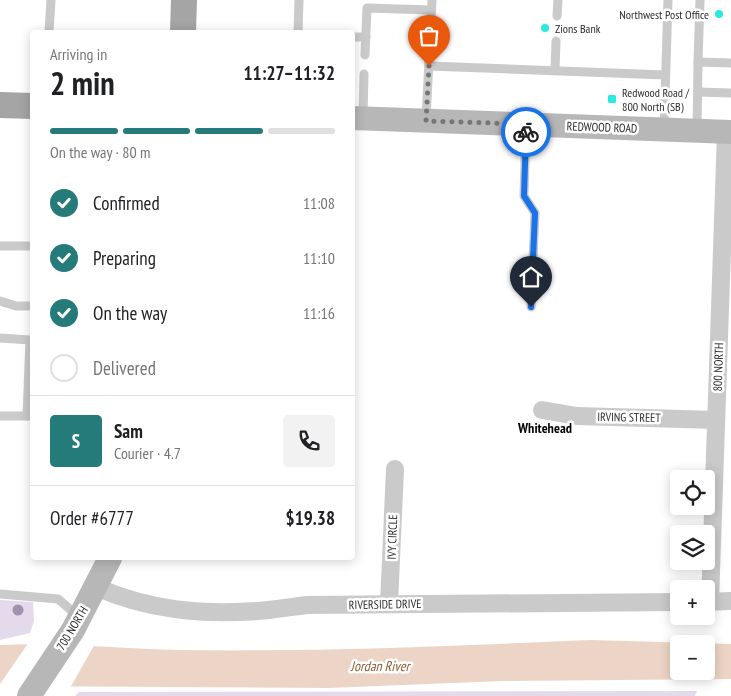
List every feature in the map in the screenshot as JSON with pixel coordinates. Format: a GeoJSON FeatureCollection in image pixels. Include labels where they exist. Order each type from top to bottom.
{"type":"FeatureCollection","features":[{"type":"Feature","properties":{"kind":"main road"},"geometry":{"type":"LineString","coordinates":[[183,30],[184,0]]}},
{"type":"Feature","properties":{"kind":"main road"},"geometry":{"type":"LineString","coordinates":[[0,105],[30,106]]}},
{"type":"Feature","properties":{"kind":"main road","name":"REDWOOD ROAD"},"geometry":{"type":"LineString","coordinates":[[358,118],[728,132]]}},
{"type":"Feature","properties":{"kind":"main road","name":"700 NORTH"},"geometry":{"type":"LineString","coordinates":[[30,694],[76,624],[109,560]]}},
{"type":"Feature","properties":{"kind":"street","name":"800 NORTH"},"geometry":{"type":"LineString","coordinates":[[709,580],[728,132]]}},
{"type":"Feature","properties":{"kind":"street","name":"IRVING STREET"},"geometry":{"type":"LineString","coordinates":[[542,410],[577,416],[716,420]]}},
{"type":"Feature","properties":{"kind":"street","name":"IVY CIRCLE"},"geometry":{"type":"LineString","coordinates":[[390,604],[395,469]]}},
{"type":"Feature","properties":{"kind":"street","name":"RIVERSIDE DRIVE"},"geometry":{"type":"LineString","coordinates":[[96,587],[142,604],[203,611],[258,612],[307,605],[670,602]]}},
{"type":"Feature","properties":{"kind":"street"},"geometry":{"type":"LineString","coordinates":[[715,602],[731,601]]}},
{"type":"Feature","properties":{"kind":"lane"},"geometry":{"type":"LineString","coordinates":[[49,30],[50,0]]}},
{"type":"Feature","properties":{"kind":"lane"},"geometry":{"type":"LineString","coordinates":[[298,30],[299,0]]}},
{"type":"Feature","properties":{"kind":"lane"},"geometry":{"type":"LineString","coordinates":[[426,121],[432,0]]}},
{"type":"Feature","properties":{"kind":"lane"},"geometry":{"type":"LineString","coordinates":[[557,16],[558,0]]}},
{"type":"Feature","properties":{"kind":"lane"},"geometry":{"type":"LineString","coordinates":[[664,130],[668,0]]}},
{"type":"Feature","properties":{"kind":"lane"},"geometry":{"type":"LineString","coordinates":[[697,131],[700,0]]}},
{"type":"Feature","properties":{"kind":"lane"},"geometry":{"type":"LineString","coordinates":[[365,55],[367,8],[431,10]]}},
{"type":"Feature","properties":{"kind":"lane"},"geometry":{"type":"LineString","coordinates":[[355,37],[366,37]]}},
{"type":"Feature","properties":{"kind":"lane"},"geometry":{"type":"LineString","coordinates":[[555,70],[556,41]]}},
{"type":"Feature","properties":{"kind":"lane"},"geometry":{"type":"LineString","coordinates":[[698,62],[731,63]]}},
{"type":"Feature","properties":{"kind":"lane"},"geometry":{"type":"LineString","coordinates":[[429,66],[665,75]]}},
{"type":"Feature","properties":{"kind":"lane"},"geometry":{"type":"LineString","coordinates":[[358,118],[364,74]]}},
{"type":"Feature","properties":{"kind":"lane"},"geometry":{"type":"LineString","coordinates":[[698,92],[731,93]]}},
{"type":"Feature","properties":{"kind":"lane"},"geometry":{"type":"LineString","coordinates":[[526,124],[524,196],[535,213],[531,307]]}},
{"type":"Feature","properties":{"kind":"lane"},"geometry":{"type":"LineString","coordinates":[[0,246],[30,246]]}},
{"type":"Feature","properties":{"kind":"lane"},"geometry":{"type":"LineString","coordinates":[[0,301],[16,306],[30,306]]}},
{"type":"Feature","properties":{"kind":"lane"},"geometry":{"type":"LineString","coordinates":[[0,338],[30,340],[30,416],[0,416]]}},
{"type":"Feature","properties":{"kind":"lane"},"geometry":{"type":"LineString","coordinates":[[0,594],[58,599],[76,624]]}},
{"type":"Feature","properties":{"kind":"shaded area"},"geometry":{"type":"Polygon","coordinates":[[[0,600],[33,602],[34,621],[30,633],[0,640],[0,600]]]}},
{"type":"Feature","properties":{"kind":"shaded area"},"geometry":{"type":"Polygon","coordinates":[[[697,691],[695,696],[75,696],[79,692],[697,691]]]}},
{"type":"Feature","properties":{"kind":"water","name":"Jordan River"},"geometry":{"type":"Polygon","coordinates":[[[590,640],[670,642],[670,680],[503,681],[328,688],[0,686],[0,645],[45,644],[232,650],[386,648],[590,640]]]}},
{"type":"Feature","properties":{"kind":"water"},"geometry":{"type":"Polygon","coordinates":[[[715,644],[731,644],[731,679],[715,679],[715,644]]]}},
{"type":"Feature","properties":{"kind":"pier"},"geometry":{"type":"Polygon","coordinates":[[[29,642],[95,644],[70,688],[0,689],[0,684],[29,642]]]}},
{"type":"Feature","properties":{"kind":"way so far"},"geometry":{"type":"LineString","coordinates":[[429,66],[426,121],[526,124],[526,132]]}},
{"type":"Feature","properties":{"kind":"place","name":"Northwest Post Office"},"geometry":{"type":"Point","coordinates":[719,14]}},
{"type":"Feature","properties":{"kind":"place","name":"Zions Bank"},"geometry":{"type":"Point","coordinates":[545,28]}},
{"type":"Feature","properties":{"kind":"place","name":"Redwood Road / 800 North (SB)"},"geometry":{"type":"Point","coordinates":[612,99]}},
{"type":"Feature","properties":{"kind":"district","name":"Whitehead"},"geometry":{"type":"Point","coordinates":[545,428]}},
{"type":"Feature","properties":{"kind":"route"},"geometry":{"type":"LineString","coordinates":[[526,132],[524,196],[535,213],[531,307]]}}]}
